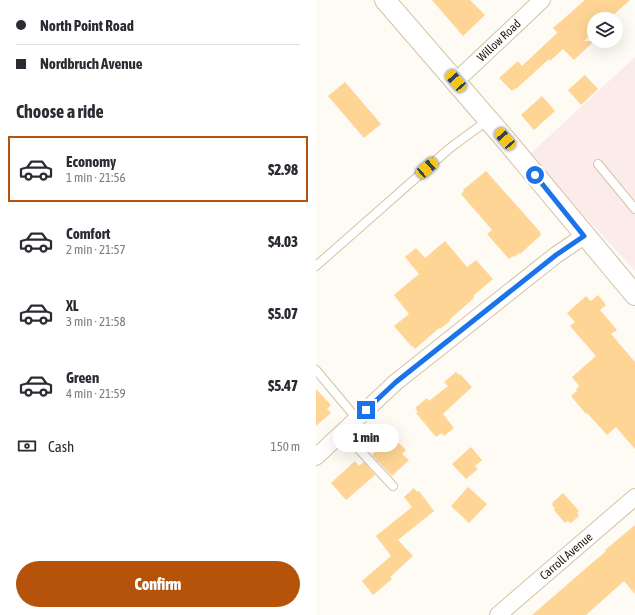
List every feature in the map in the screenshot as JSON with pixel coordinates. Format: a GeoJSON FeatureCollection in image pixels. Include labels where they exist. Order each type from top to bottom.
{"type":"FeatureCollection","features":[{"type":"Feature","properties":{"kind":"street"},"geometry":{"type":"LineString","coordinates":[[385,0],[489,119],[635,296]]}},
{"type":"Feature","properties":{"kind":"street","name":"Willow Road"},"geometry":{"type":"LineString","coordinates":[[456,81],[542,0]]}},
{"type":"Feature","properties":{"kind":"street"},"geometry":{"type":"LineString","coordinates":[[316,456],[396,382],[556,255],[584,236]]}},
{"type":"Feature","properties":{"kind":"street","name":"Carroll Avenue"},"geometry":{"type":"LineString","coordinates":[[498,615],[635,498]]}},
{"type":"Feature","properties":{"kind":"lane"},"geometry":{"type":"LineString","coordinates":[[316,266],[450,148],[489,119]]}},
{"type":"Feature","properties":{"kind":"lane"},"geometry":{"type":"LineString","coordinates":[[598,164],[635,209]]}},
{"type":"Feature","properties":{"kind":"lane"},"geometry":{"type":"LineString","coordinates":[[316,253],[323,260]]}},
{"type":"Feature","properties":{"kind":"lane"},"geometry":{"type":"LineString","coordinates":[[316,370],[357,419]]}},
{"type":"Feature","properties":{"kind":"lane"},"geometry":{"type":"LineString","coordinates":[[343,432],[393,486]]}},
{"type":"Feature","properties":{"kind":"shaded area"},"geometry":{"type":"Polygon","coordinates":[[[635,57],[635,271],[529,155],[635,57]]]}},
{"type":"Feature","properties":{"kind":"building"},"geometry":{"type":"Polygon","coordinates":[[[432,0],[470,0],[485,15],[463,36],[432,0]]]}},
{"type":"Feature","properties":{"kind":"building"},"geometry":{"type":"Polygon","coordinates":[[[585,0],[630,0],[617,12],[587,12],[587,38],[584,41],[587,41],[587,48],[574,60],[563,49],[512,91],[499,78],[518,61],[522,66],[556,34],[557,32],[553,28],[585,0]]]}},
{"type":"Feature","properties":{"kind":"building"},"geometry":{"type":"Polygon","coordinates":[[[585,75],[598,89],[581,105],[568,90],[585,75]]]}},
{"type":"Feature","properties":{"kind":"building"},"geometry":{"type":"Polygon","coordinates":[[[345,82],[381,124],[364,138],[328,96],[345,82]]]}},
{"type":"Feature","properties":{"kind":"building"},"geometry":{"type":"Polygon","coordinates":[[[542,96],[555,111],[534,130],[521,115],[542,96]]]}},
{"type":"Feature","properties":{"kind":"building"},"geometry":{"type":"Polygon","coordinates":[[[486,171],[541,233],[539,234],[541,235],[520,254],[519,253],[509,259],[487,234],[492,230],[461,194],[464,191],[463,190],[486,171]]]}},
{"type":"Feature","properties":{"kind":"building"},"geometry":{"type":"Polygon","coordinates":[[[445,241],[467,267],[476,260],[493,279],[473,296],[474,298],[449,320],[450,321],[440,329],[439,328],[415,349],[394,326],[409,314],[394,295],[419,274],[405,257],[416,248],[425,258],[445,241]]]}},
{"type":"Feature","properties":{"kind":"building"},"geometry":{"type":"Polygon","coordinates":[[[598,295],[606,305],[600,310],[617,330],[611,334],[635,362],[635,449],[616,427],[607,435],[571,396],[577,391],[576,389],[579,386],[572,377],[596,356],[570,326],[575,322],[567,313],[586,296],[591,301],[598,295]]]}},
{"type":"Feature","properties":{"kind":"building"},"geometry":{"type":"Polygon","coordinates":[[[456,372],[459,375],[460,374],[472,387],[443,414],[454,428],[444,436],[442,433],[436,437],[416,413],[418,412],[415,408],[427,398],[429,401],[448,386],[444,382],[456,372]]]}},
{"type":"Feature","properties":{"kind":"building"},"geometry":{"type":"Polygon","coordinates":[[[316,389],[331,405],[327,409],[331,413],[316,426],[316,389]]]}},
{"type":"Feature","properties":{"kind":"building"},"geometry":{"type":"Polygon","coordinates":[[[388,439],[393,444],[397,441],[406,450],[402,454],[409,460],[392,476],[372,455],[388,439]]]}},
{"type":"Feature","properties":{"kind":"building"},"geometry":{"type":"Polygon","coordinates":[[[471,447],[482,460],[475,466],[478,469],[466,479],[452,464],[471,447]]]}},
{"type":"Feature","properties":{"kind":"building"},"geometry":{"type":"Polygon","coordinates":[[[355,461],[359,466],[364,462],[375,475],[346,500],[331,483],[355,461]]]}},
{"type":"Feature","properties":{"kind":"building"},"geometry":{"type":"Polygon","coordinates":[[[468,487],[487,504],[469,523],[451,506],[468,487]]]}},
{"type":"Feature","properties":{"kind":"building"},"geometry":{"type":"Polygon","coordinates":[[[414,488],[417,492],[419,491],[434,511],[398,540],[413,556],[390,577],[392,579],[373,595],[362,581],[391,556],[376,536],[412,507],[404,497],[414,488]]]}},
{"type":"Feature","properties":{"kind":"building"},"geometry":{"type":"Polygon","coordinates":[[[563,493],[579,511],[577,513],[579,516],[571,523],[568,521],[565,523],[554,510],[555,508],[552,505],[552,503],[563,493]]]}},
{"type":"Feature","properties":{"kind":"building"},"geometry":{"type":"Polygon","coordinates":[[[635,525],[635,594],[624,581],[586,615],[532,615],[606,551],[605,550],[635,525]]]}},
{"type":"Feature","properties":{"kind":"route"},"geometry":{"type":"LineString","coordinates":[[366,410],[396,382],[455,337],[556,255],[584,236],[535,175]]}}]}
